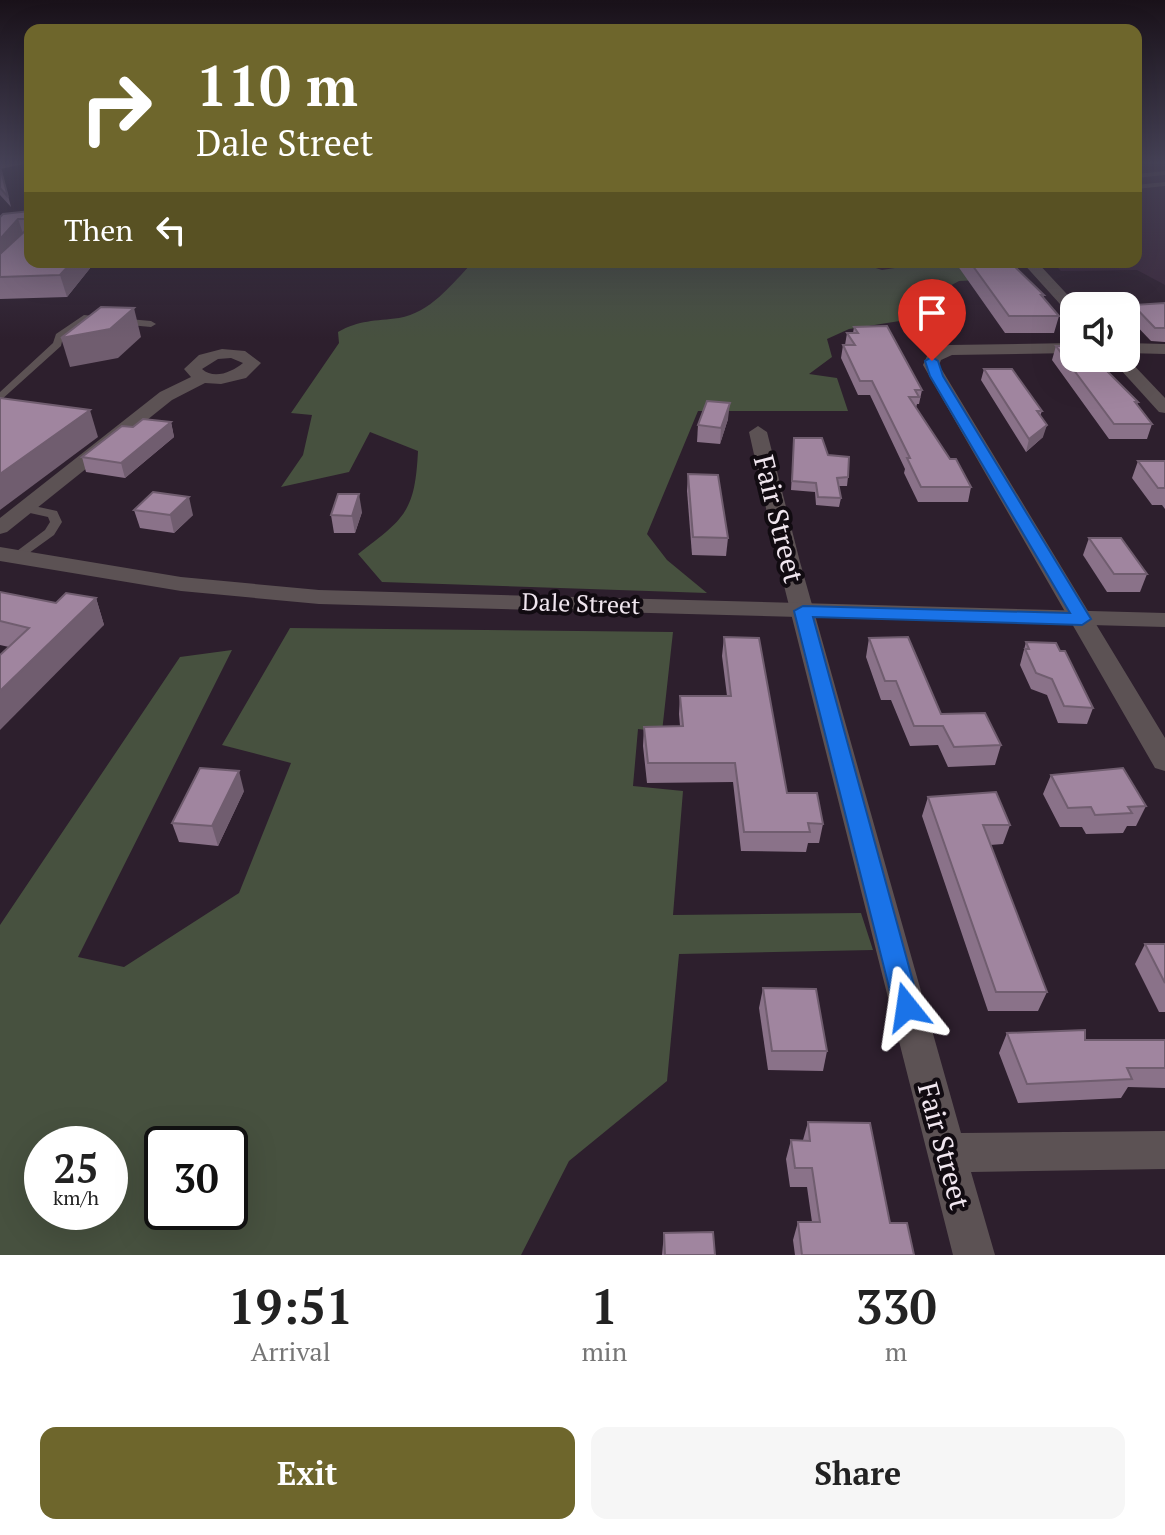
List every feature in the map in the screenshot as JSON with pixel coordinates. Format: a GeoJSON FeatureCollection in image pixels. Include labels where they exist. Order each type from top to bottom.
{"type":"FeatureCollection","features":[{"type":"Feature","properties":{"kind":"street"},"geometry":{"type":"LineString","coordinates":[[1035,268],[1060,296]]}},
{"type":"Feature","properties":{"kind":"street"},"geometry":{"type":"LineString","coordinates":[[1060,348],[963,349],[939,354],[932,361],[936,376],[1165,761]]}},
{"type":"Feature","properties":{"kind":"street"},"geometry":{"type":"LineString","coordinates":[[1140,348],[1165,349]]}},
{"type":"Feature","properties":{"kind":"street"},"geometry":{"type":"LineString","coordinates":[[1131,372],[1165,408]]}},
{"type":"Feature","properties":{"kind":"street"},"geometry":{"type":"LineString","coordinates":[[0,528],[166,396],[202,378]]}},
{"type":"Feature","properties":{"kind":"street","name":"Fair Street"},"geometry":{"type":"LineString","coordinates":[[758,432],[974,1255]]}},
{"type":"Feature","properties":{"kind":"street","name":"Dale Street"},"geometry":{"type":"LineString","coordinates":[[9,555],[181,584],[319,597],[1165,620]]}},
{"type":"Feature","properties":{"kind":"street"},"geometry":{"type":"LineString","coordinates":[[946,1153],[1165,1150]]}},
{"type":"Feature","properties":{"kind":"lane"},"geometry":{"type":"LineString","coordinates":[[0,398],[58,344],[59,336],[84,318],[151,324]]}},
{"type":"Feature","properties":{"kind":"lane"},"geometry":{"type":"LineString","coordinates":[[9,555],[50,532],[56,522],[53,514],[25,508]]}},
{"type":"Feature","properties":{"kind":"shaded area"},"geometry":{"type":"Polygon","coordinates":[[[1142,222],[1165,222],[1165,285],[1137,270],[1061,271],[1058,268],[1142,268],[1142,222]]]}},
{"type":"Feature","properties":{"kind":"green space"},"geometry":{"type":"Polygon","coordinates":[[[467,268],[968,268],[1026,278],[959,281],[948,287],[963,311],[849,329],[827,339],[832,357],[809,374],[837,378],[848,411],[698,411],[647,534],[667,560],[707,593],[382,582],[358,554],[397,522],[404,512],[414,488],[418,451],[370,432],[349,472],[281,487],[303,455],[312,415],[291,413],[339,343],[338,332],[360,323],[410,315],[440,296],[467,268]]]}},
{"type":"Feature","properties":{"kind":"green space"},"geometry":{"type":"Polygon","coordinates":[[[290,628],[673,632],[662,732],[638,729],[633,786],[683,791],[673,915],[861,913],[873,950],[679,954],[667,1081],[569,1161],[521,1255],[0,1255],[0,925],[180,657],[232,650],[78,957],[124,967],[239,893],[291,763],[222,745],[290,628]]]}},
{"type":"Feature","properties":{"kind":"building"},"geometry":{"type":"Polygon","coordinates":[[[0,222],[16,222],[0,239],[0,222]]]}},
{"type":"Feature","properties":{"kind":"building"},"geometry":{"type":"Polygon","coordinates":[[[24,232],[24,268],[66,268],[60,275],[0,277],[0,254],[24,232]]]}},
{"type":"Feature","properties":{"kind":"building"},"geometry":{"type":"Polygon","coordinates":[[[974,268],[1016,268],[1044,295],[1041,295],[1059,316],[1009,316],[974,268]]]}},
{"type":"Feature","properties":{"kind":"building"},"geometry":{"type":"Polygon","coordinates":[[[1165,303],[1165,328],[1155,328],[1140,312],[1140,305],[1165,303]]]}},
{"type":"Feature","properties":{"kind":"building"},"geometry":{"type":"Polygon","coordinates":[[[101,307],[134,308],[110,329],[61,338],[101,307]]]}},
{"type":"Feature","properties":{"kind":"building"},"geometry":{"type":"Polygon","coordinates":[[[887,326],[922,390],[915,390],[919,397],[909,397],[950,459],[956,459],[971,487],[921,487],[872,381],[860,381],[843,345],[855,345],[847,333],[858,333],[854,327],[887,326]]]}},
{"type":"Feature","properties":{"kind":"building"},"geometry":{"type":"Polygon","coordinates":[[[984,369],[1012,369],[1042,411],[1037,411],[1047,425],[1029,439],[984,369]]]}},
{"type":"Feature","properties":{"kind":"building"},"geometry":{"type":"Polygon","coordinates":[[[1075,372],[1108,372],[1138,402],[1135,402],[1152,424],[1114,424],[1075,372]]]}},
{"type":"Feature","properties":{"kind":"building"},"geometry":{"type":"Polygon","coordinates":[[[0,398],[90,410],[0,474],[0,398]]]}},
{"type":"Feature","properties":{"kind":"building"},"geometry":{"type":"Polygon","coordinates":[[[707,401],[730,403],[721,428],[698,425],[707,401]]]}},
{"type":"Feature","properties":{"kind":"building"},"geometry":{"type":"Polygon","coordinates":[[[143,419],[171,422],[121,463],[82,457],[122,426],[133,427],[143,419]]]}},
{"type":"Feature","properties":{"kind":"building"},"geometry":{"type":"Polygon","coordinates":[[[794,438],[822,438],[828,455],[849,457],[848,477],[837,478],[841,498],[818,497],[816,483],[792,481],[794,438]]]}},
{"type":"Feature","properties":{"kind":"building"},"geometry":{"type":"Polygon","coordinates":[[[1138,461],[1165,461],[1165,488],[1158,488],[1138,461]]]}},
{"type":"Feature","properties":{"kind":"building"},"geometry":{"type":"Polygon","coordinates":[[[688,474],[718,475],[728,538],[693,537],[688,474]]]}},
{"type":"Feature","properties":{"kind":"building"},"geometry":{"type":"Polygon","coordinates":[[[153,492],[189,497],[170,515],[134,510],[153,492]]]}},
{"type":"Feature","properties":{"kind":"building"},"geometry":{"type":"Polygon","coordinates":[[[338,494],[359,494],[352,516],[331,515],[338,494]]]}},
{"type":"Feature","properties":{"kind":"building"},"geometry":{"type":"Polygon","coordinates":[[[1089,538],[1121,538],[1147,574],[1114,574],[1089,538]]]}},
{"type":"Feature","properties":{"kind":"building"},"geometry":{"type":"Polygon","coordinates":[[[0,592],[56,603],[66,593],[96,598],[0,691],[0,655],[29,628],[0,621],[0,592]]]}},
{"type":"Feature","properties":{"kind":"building"},"geometry":{"type":"Polygon","coordinates":[[[724,637],[759,638],[787,793],[817,793],[823,824],[808,823],[810,832],[744,832],[735,763],[648,763],[644,727],[683,726],[680,696],[731,696],[724,637]]]}},
{"type":"Feature","properties":{"kind":"building"},"geometry":{"type":"Polygon","coordinates":[[[908,637],[941,714],[985,713],[1001,745],[954,747],[943,726],[914,726],[896,681],[885,681],[869,638],[908,637]]]}},
{"type":"Feature","properties":{"kind":"building"},"geometry":{"type":"Polygon","coordinates":[[[1026,642],[1056,643],[1060,651],[1065,651],[1093,708],[1064,706],[1052,679],[1036,673],[1025,649],[1029,649],[1026,642]]]}},
{"type":"Feature","properties":{"kind":"building"},"geometry":{"type":"Polygon","coordinates":[[[200,768],[239,771],[212,826],[172,823],[200,768]]]}},
{"type":"Feature","properties":{"kind":"building"},"geometry":{"type":"Polygon","coordinates":[[[1123,768],[1146,806],[1128,807],[1132,813],[1095,815],[1091,807],[1068,808],[1051,775],[1123,768]]]}},
{"type":"Feature","properties":{"kind":"building"},"geometry":{"type":"Polygon","coordinates":[[[996,792],[1010,825],[983,825],[1047,992],[996,992],[928,797],[996,792]]]}},
{"type":"Feature","properties":{"kind":"building"},"geometry":{"type":"Polygon","coordinates":[[[1145,944],[1165,944],[1165,983],[1145,944]]]}},
{"type":"Feature","properties":{"kind":"building"},"geometry":{"type":"Polygon","coordinates":[[[763,988],[816,989],[827,1051],[772,1051],[763,988]]]}},
{"type":"Feature","properties":{"kind":"building"},"geometry":{"type":"Polygon","coordinates":[[[1085,1030],[1085,1040],[1165,1040],[1165,1068],[1127,1068],[1132,1079],[1027,1084],[1007,1033],[1085,1030]]]}},
{"type":"Feature","properties":{"kind":"building"},"geometry":{"type":"Polygon","coordinates":[[[808,1122],[870,1123],[890,1223],[907,1223],[914,1255],[802,1255],[798,1222],[820,1222],[812,1168],[795,1168],[791,1140],[810,1141],[808,1122]]]}},
{"type":"Feature","properties":{"kind":"building"},"geometry":{"type":"Polygon","coordinates":[[[713,1232],[715,1255],[665,1255],[664,1233],[713,1232]]]}},
{"type":"Feature","properties":{"kind":"route"},"geometry":{"type":"LineString","coordinates":[[907,1007],[803,611],[1082,619],[997,472],[936,376],[932,361]]}}]}
